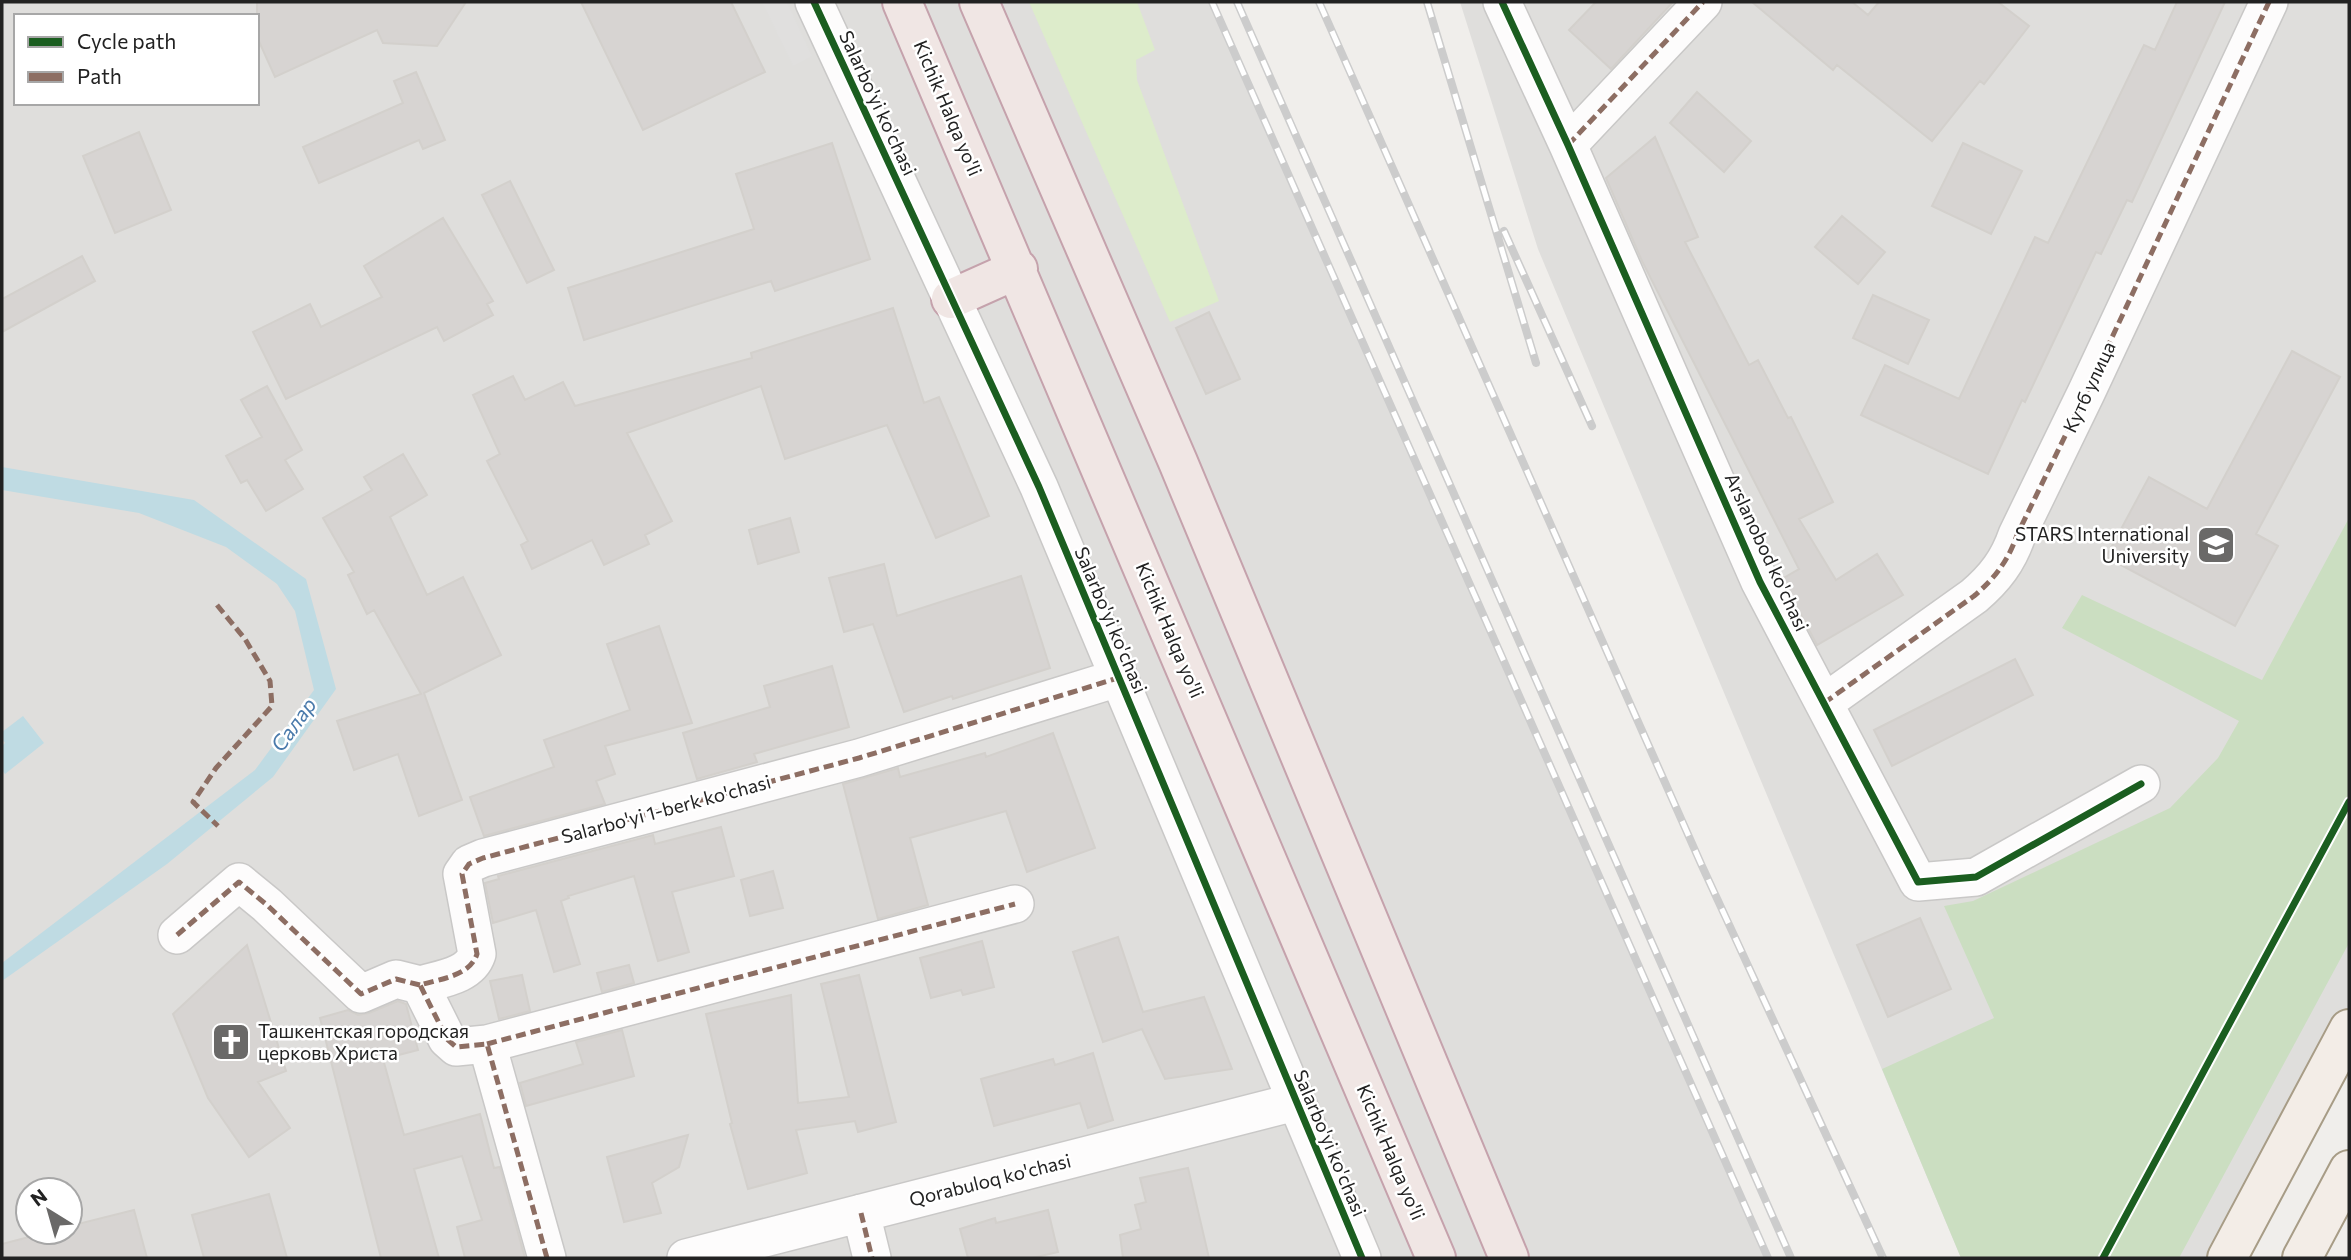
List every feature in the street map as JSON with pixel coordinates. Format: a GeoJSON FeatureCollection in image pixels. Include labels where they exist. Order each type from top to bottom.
{"type":"FeatureCollection","features":[{"type":"Feature","properties":{"kind":"highway","name":"Kichik Halqa yo'li"},"geometry":{"type":"LineString","coordinates":[[902,2],[1436,1258]]}},
{"type":"Feature","properties":{"kind":"highway"},"geometry":{"type":"LineString","coordinates":[[979,2],[1178,462],[1508,1258]]}},
{"type":"Feature","properties":{"kind":"highway"},"geometry":{"type":"LineString","coordinates":[[951,299],[1017,269]]}},
{"type":"Feature","properties":{"kind":"main road"},"geometry":{"type":"LineString","coordinates":[[2227,1258],[2349,1029]]}},
{"type":"Feature","properties":{"kind":"main road"},"geometry":{"type":"LineString","coordinates":[[2302,1258],[2349,1170]]}},
{"type":"Feature","properties":{"kind":"street","name":"Salarbo'yi ko'chasi"},"geometry":{"type":"LineString","coordinates":[[814,2],[1039,487],[1362,1258]]}},
{"type":"Feature","properties":{"kind":"street","name":"Arslanobod ko'chasi"},"geometry":{"type":"LineString","coordinates":[[1502,2],[1568,145],[1760,582],[1918,882],[1976,877],[2141,783]]}},
{"type":"Feature","properties":{"kind":"street"},"geometry":{"type":"LineString","coordinates":[[1568,145],[1703,2]]}},
{"type":"Feature","properties":{"kind":"street","name":"Кутб улица"},"geometry":{"type":"LineString","coordinates":[[1825,703],[1974,596],[1995,578],[2010,555],[2017,535],[2269,2]]}},
{"type":"Feature","properties":{"kind":"street","name":"Salarbo'yi 1-berk ko'chasi"},"geometry":{"type":"LineString","coordinates":[[420,985],[466,970],[475,961],[477,954],[462,874],[469,864],[497,854],[859,758],[1118,678]]}},
{"type":"Feature","properties":{"kind":"street"},"geometry":{"type":"LineString","coordinates":[[177,935],[239,882],[361,994],[396,979],[420,985],[447,1039],[456,1047],[487,1044],[1015,904]]}},
{"type":"Feature","properties":{"kind":"street"},"geometry":{"type":"LineString","coordinates":[[487,1044],[547,1258]]}},
{"type":"Feature","properties":{"kind":"street","name":"Qorabuloq ko'chasi"},"geometry":{"type":"LineString","coordinates":[[686,1258],[1295,1102]]}},
{"type":"Feature","properties":{"kind":"street"},"geometry":{"type":"LineString","coordinates":[[861,1213],[873,1258]]}},
{"type":"Feature","properties":{"kind":"shaded area"},"geometry":{"type":"Polygon","coordinates":[[[2,2],[1211,2],[1767,1258],[2,1258],[2,2]]]}},
{"type":"Feature","properties":{"kind":"shaded area"},"geometry":{"type":"Polygon","coordinates":[[[762,2],[787,2],[812,56],[793,66],[762,2]]]}},
{"type":"Feature","properties":{"kind":"shaded area"},"geometry":{"type":"Polygon","coordinates":[[[1460,2],[2349,2],[2349,1029],[2227,1258],[1961,1258],[1538,249],[1460,2]]]}},
{"type":"Feature","properties":{"kind":"green space"},"geometry":{"type":"Polygon","coordinates":[[[1029,2],[1137,2],[1155,50],[1136,60],[1137,80],[1219,301],[1170,322],[1029,2]]]}},
{"type":"Feature","properties":{"kind":"green space"},"geometry":{"type":"Polygon","coordinates":[[[2349,518],[2349,943],[2179,1258],[1961,1258],[1882,1069],[1994,1018],[1944,906],[1973,901],[2170,808],[2218,758],[2239,721],[2062,628],[2082,595],[2262,680],[2349,518]]]}},
{"type":"Feature","properties":{"kind":"water","name":"Салар"},"geometry":{"type":"Polygon","coordinates":[[[2,467],[194,500],[306,579],[336,689],[273,777],[167,864],[2,981],[2,963],[255,770],[314,690],[295,611],[277,584],[226,547],[139,513],[2,490],[2,467]]]}},
{"type":"Feature","properties":{"kind":"water"},"geometry":{"type":"Polygon","coordinates":[[[23,716],[44,743],[5,774],[2,770],[2,746],[5,743],[2,732],[23,716]]]}},
{"type":"Feature","properties":{"kind":"building"},"geometry":{"type":"Polygon","coordinates":[[[257,2],[466,2],[437,46],[383,43],[377,30],[275,77],[259,41],[257,2]]]}},
{"type":"Feature","properties":{"kind":"building"},"geometry":{"type":"Polygon","coordinates":[[[581,2],[731,2],[765,72],[643,130],[581,2]]]}},
{"type":"Feature","properties":{"kind":"building"},"geometry":{"type":"Polygon","coordinates":[[[1596,2],[1673,2],[1611,69],[1569,30],[1596,2]]]}},
{"type":"Feature","properties":{"kind":"building"},"geometry":{"type":"Polygon","coordinates":[[[1752,2],[1852,2],[1868,15],[1879,2],[1998,2],[2029,26],[1984,84],[1980,81],[1932,141],[1837,65],[1833,70],[1752,2]]]}},
{"type":"Feature","properties":{"kind":"building"},"geometry":{"type":"Polygon","coordinates":[[[2177,2],[2225,2],[2132,202],[2127,200],[2101,254],[2096,252],[1988,474],[1861,415],[1885,365],[1959,399],[2035,237],[2048,243],[2144,45],[2155,50],[2177,2]]]}},
{"type":"Feature","properties":{"kind":"building"},"geometry":{"type":"Polygon","coordinates":[[[416,72],[445,140],[423,149],[419,140],[319,183],[303,147],[403,103],[394,81],[416,72]]]}},
{"type":"Feature","properties":{"kind":"building"},"geometry":{"type":"Polygon","coordinates":[[[1697,92],[1751,141],[1724,172],[1670,123],[1697,92]]]}},
{"type":"Feature","properties":{"kind":"building"},"geometry":{"type":"Polygon","coordinates":[[[139,132],[171,210],[115,233],[83,156],[139,132]]]}},
{"type":"Feature","properties":{"kind":"building"},"geometry":{"type":"Polygon","coordinates":[[[1655,137],[1698,237],[1685,242],[1749,365],[1758,360],[1788,418],[1791,417],[1833,502],[1799,519],[1836,580],[1877,554],[1903,595],[1817,645],[1782,579],[1799,569],[1642,261],[1606,178],[1655,137]]]}},
{"type":"Feature","properties":{"kind":"building"},"geometry":{"type":"Polygon","coordinates":[[[832,143],[870,259],[775,291],[771,281],[584,340],[568,288],[754,229],[736,174],[832,143]]]}},
{"type":"Feature","properties":{"kind":"building"},"geometry":{"type":"Polygon","coordinates":[[[1963,143],[2022,171],[1991,234],[1932,206],[1963,143]]]}},
{"type":"Feature","properties":{"kind":"building"},"geometry":{"type":"Polygon","coordinates":[[[510,181],[554,270],[527,283],[482,195],[510,181]]]}},
{"type":"Feature","properties":{"kind":"building"},"geometry":{"type":"Polygon","coordinates":[[[1842,216],[1885,252],[1858,284],[1815,247],[1842,216]]]}},
{"type":"Feature","properties":{"kind":"building"},"geometry":{"type":"Polygon","coordinates":[[[443,218],[493,301],[487,304],[493,315],[444,341],[437,327],[286,399],[253,332],[310,304],[321,327],[382,297],[364,266],[443,218]]]}},
{"type":"Feature","properties":{"kind":"building"},"geometry":{"type":"Polygon","coordinates":[[[82,256],[95,281],[2,332],[2,299],[82,256]]]}},
{"type":"Feature","properties":{"kind":"building"},"geometry":{"type":"Polygon","coordinates":[[[1873,295],[1929,320],[1908,364],[1853,338],[1873,295]]]}},
{"type":"Feature","properties":{"kind":"building"},"geometry":{"type":"Polygon","coordinates":[[[893,308],[924,403],[939,397],[989,516],[936,538],[887,425],[785,459],[761,386],[627,433],[672,521],[645,535],[649,544],[604,565],[592,540],[532,569],[521,545],[528,541],[487,461],[500,454],[473,395],[513,376],[525,400],[563,382],[575,406],[752,358],[751,353],[893,308]]]}},
{"type":"Feature","properties":{"kind":"building"},"geometry":{"type":"Polygon","coordinates":[[[1209,312],[1240,379],[1206,394],[1176,328],[1209,312]]]}},
{"type":"Feature","properties":{"kind":"building"},"geometry":{"type":"Polygon","coordinates":[[[2292,351],[2340,377],[2256,534],[2278,546],[2235,626],[2106,557],[2149,477],[2207,509],[2292,351]]]}},
{"type":"Feature","properties":{"kind":"building"},"geometry":{"type":"Polygon","coordinates":[[[267,386],[302,450],[285,460],[303,489],[266,511],[247,480],[241,483],[226,456],[262,437],[241,400],[267,386]]]}},
{"type":"Feature","properties":{"kind":"building"},"geometry":{"type":"Polygon","coordinates":[[[403,454],[427,495],[390,517],[427,595],[463,577],[501,655],[424,693],[462,800],[419,816],[398,754],[354,770],[337,721],[421,694],[374,610],[367,614],[348,575],[354,572],[323,518],[372,490],[364,477],[403,454]]]}},
{"type":"Feature","properties":{"kind":"building"},"geometry":{"type":"Polygon","coordinates":[[[790,518],[799,552],[758,564],[749,530],[790,518]]]}},
{"type":"Feature","properties":{"kind":"building"},"geometry":{"type":"Polygon","coordinates":[[[884,564],[897,616],[1021,576],[1050,668],[904,712],[873,624],[844,632],[829,578],[884,564]]]}},
{"type":"Feature","properties":{"kind":"building"},"geometry":{"type":"Polygon","coordinates":[[[659,626],[692,723],[605,746],[615,774],[596,781],[605,804],[484,836],[470,797],[554,767],[544,740],[630,710],[607,644],[659,626]]]}},
{"type":"Feature","properties":{"kind":"building"},"geometry":{"type":"Polygon","coordinates":[[[2015,659],[2033,695],[1892,766],[1874,730],[2015,659]]]}},
{"type":"Feature","properties":{"kind":"building"},"geometry":{"type":"Polygon","coordinates":[[[832,666],[849,727],[754,754],[757,762],[697,779],[683,733],[770,707],[764,686],[832,666]]]}},
{"type":"Feature","properties":{"kind":"building"},"geometry":{"type":"Polygon","coordinates":[[[1053,733],[1095,848],[1027,872],[1006,811],[910,838],[928,905],[878,919],[843,784],[898,768],[900,777],[985,753],[986,757],[1053,733]]]}},
{"type":"Feature","properties":{"kind":"building"},"geometry":{"type":"Polygon","coordinates":[[[721,827],[734,876],[672,892],[689,952],[658,961],[634,876],[568,896],[569,898],[561,901],[580,964],[554,972],[536,910],[493,923],[485,883],[499,879],[498,876],[653,835],[655,844],[721,827]]]}},
{"type":"Feature","properties":{"kind":"building"},"geometry":{"type":"Polygon","coordinates":[[[773,871],[783,908],[750,916],[741,880],[773,871]]]}},
{"type":"Feature","properties":{"kind":"building"},"geometry":{"type":"Polygon","coordinates":[[[1920,918],[1951,989],[1888,1017],[1857,945],[1920,918]]]}},
{"type":"Feature","properties":{"kind":"building"},"geometry":{"type":"Polygon","coordinates":[[[1118,937],[1143,1012],[1204,997],[1232,1069],[1165,1079],[1142,1029],[1103,1042],[1073,952],[1118,937]]]}},
{"type":"Feature","properties":{"kind":"building"},"geometry":{"type":"Polygon","coordinates":[[[982,941],[994,987],[963,995],[961,990],[931,998],[920,958],[982,941]]]}},
{"type":"Feature","properties":{"kind":"building","name":"Ташкентская городская церковь Христа"},"geometry":{"type":"Polygon","coordinates":[[[247,945],[286,1071],[258,1082],[290,1128],[249,1157],[208,1098],[173,1014],[247,945]]]}},
{"type":"Feature","properties":{"kind":"building"},"geometry":{"type":"Polygon","coordinates":[[[629,965],[634,983],[602,992],[597,973],[629,965]]]}},
{"type":"Feature","properties":{"kind":"building"},"geometry":{"type":"Polygon","coordinates":[[[522,975],[530,1011],[499,1019],[490,981],[522,975]]]}},
{"type":"Feature","properties":{"kind":"building"},"geometry":{"type":"Polygon","coordinates":[[[859,975],[896,1122],[858,1132],[855,1121],[796,1130],[807,1173],[748,1189],[730,1124],[732,1123],[706,1014],[791,995],[798,1103],[849,1097],[821,984],[859,975]]]}},
{"type":"Feature","properties":{"kind":"building"},"geometry":{"type":"Polygon","coordinates":[[[398,1001],[406,1004],[418,1050],[383,1059],[404,1135],[480,1114],[494,1168],[500,1167],[525,1258],[465,1258],[457,1227],[482,1220],[462,1156],[414,1169],[439,1258],[381,1258],[320,1018],[348,1010],[358,1015],[369,1013],[398,1001]]]}},
{"type":"Feature","properties":{"kind":"building"},"geometry":{"type":"Polygon","coordinates":[[[622,1030],[634,1076],[526,1106],[520,1083],[583,1064],[576,1042],[622,1030]]]}},
{"type":"Feature","properties":{"kind":"building"},"geometry":{"type":"Polygon","coordinates":[[[1093,1053],[1113,1120],[1088,1128],[1080,1103],[994,1126],[981,1079],[1053,1059],[1055,1065],[1093,1053]]]}},
{"type":"Feature","properties":{"kind":"building"},"geometry":{"type":"Polygon","coordinates":[[[688,1135],[679,1167],[652,1183],[661,1213],[624,1222],[607,1157],[688,1135]]]}},
{"type":"Feature","properties":{"kind":"building"},"geometry":{"type":"Polygon","coordinates":[[[1188,1168],[1209,1258],[1123,1258],[1120,1235],[1141,1229],[1135,1205],[1146,1202],[1140,1178],[1188,1168]]]}},
{"type":"Feature","properties":{"kind":"building"},"geometry":{"type":"Polygon","coordinates":[[[269,1194],[287,1258],[204,1258],[192,1215],[269,1194]]]}},
{"type":"Feature","properties":{"kind":"building"},"geometry":{"type":"Polygon","coordinates":[[[134,1210],[147,1258],[2,1258],[2,1244],[14,1241],[14,1246],[84,1246],[84,1222],[134,1210]]]}},
{"type":"Feature","properties":{"kind":"building"},"geometry":{"type":"Polygon","coordinates":[[[1048,1210],[1058,1252],[1032,1258],[968,1258],[960,1229],[995,1218],[996,1223],[1048,1210]]]}},
{"type":"Feature","properties":{"kind":"railway"},"geometry":{"type":"LineString","coordinates":[[1212,2],[1768,1258]]}},
{"type":"Feature","properties":{"kind":"railway"},"geometry":{"type":"LineString","coordinates":[[1237,2],[1791,1258]]}},
{"type":"Feature","properties":{"kind":"railway"},"geometry":{"type":"LineString","coordinates":[[1319,2],[1702,866],[1883,1258]]}},
{"type":"Feature","properties":{"kind":"railway"},"geometry":{"type":"LineString","coordinates":[[1427,2],[1536,363]]}},
{"type":"Feature","properties":{"kind":"railway"},"geometry":{"type":"LineString","coordinates":[[1504,231],[1592,426]]}},
{"type":"Feature","properties":{"kind":"marked path"},"geometry":{"type":"LineString","coordinates":[[1568,145],[1703,2]]}},
{"type":"Feature","properties":{"kind":"marked path"},"geometry":{"type":"LineString","coordinates":[[1824,703],[1974,596],[2005,561],[2269,2]]}},
{"type":"Feature","properties":{"kind":"marked path"},"geometry":{"type":"LineString","coordinates":[[217,605],[245,639],[270,681],[272,706],[216,768],[193,802],[218,826]]}},
{"type":"Feature","properties":{"kind":"marked path"},"geometry":{"type":"LineString","coordinates":[[547,1258],[487,1044],[456,1047],[447,1039],[420,985],[461,972],[477,954],[462,874],[469,864],[483,858],[859,758],[1118,678]]}},
{"type":"Feature","properties":{"kind":"marked path"},"geometry":{"type":"LineString","coordinates":[[177,935],[239,882],[361,994],[396,979],[420,985]]}},
{"type":"Feature","properties":{"kind":"marked path"},"geometry":{"type":"LineString","coordinates":[[487,1044],[1015,904]]}},
{"type":"Feature","properties":{"kind":"marked path"},"geometry":{"type":"LineString","coordinates":[[861,1213],[872,1258]]}},
{"type":"Feature","properties":{"kind":"cycle path"},"geometry":{"type":"LineString","coordinates":[[814,2],[1039,487],[1362,1258]]}},
{"type":"Feature","properties":{"kind":"cycle path"},"geometry":{"type":"LineString","coordinates":[[1502,2],[1568,145],[1760,582],[1918,882],[1976,877],[2141,784]]}},
{"type":"Feature","properties":{"kind":"cycle path"},"geometry":{"type":"LineString","coordinates":[[2103,1258],[2349,802]]}},
{"type":"Feature","properties":{"kind":"place","name":"STARS International University"},"geometry":{"type":"Point","coordinates":[2216,545]}},
{"type":"Feature","properties":{"kind":"place","name":"Ташкентская городская церковь Христа"},"geometry":{"type":"Point","coordinates":[231,1042]}}]}
